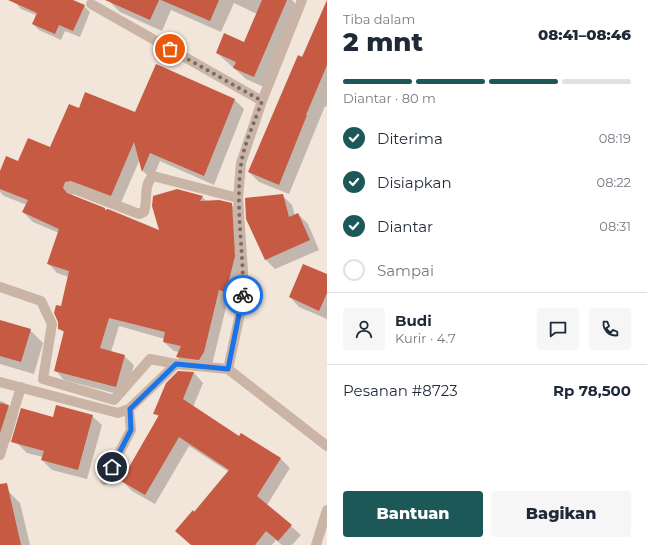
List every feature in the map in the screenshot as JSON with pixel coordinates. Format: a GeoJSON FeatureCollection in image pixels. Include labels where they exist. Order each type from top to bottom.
{"type":"FeatureCollection","features":[{"type":"Feature","properties":{"kind":"street"},"geometry":{"type":"LineString","coordinates":[[228,369],[243,300],[243,271],[238,198],[241,163],[262,101],[302,0]]}},
{"type":"Feature","properties":{"kind":"street"},"geometry":{"type":"LineString","coordinates":[[91,4],[262,101]]}},
{"type":"Feature","properties":{"kind":"street"},"geometry":{"type":"LineString","coordinates":[[69,187],[138,214],[144,212],[149,180],[153,176],[238,198]]}},
{"type":"Feature","properties":{"kind":"street"},"geometry":{"type":"LineString","coordinates":[[0,287],[40,301],[52,324],[43,379],[114,400],[150,359],[176,364],[228,369],[327,446]]}},
{"type":"Feature","properties":{"kind":"street"},"geometry":{"type":"LineString","coordinates":[[0,382],[118,413],[130,409],[166,372],[176,364]]}},
{"type":"Feature","properties":{"kind":"street"},"geometry":{"type":"LineString","coordinates":[[0,455],[21,387]]}},
{"type":"Feature","properties":{"kind":"street"},"geometry":{"type":"LineString","coordinates":[[105,480],[131,430],[130,409]]}},
{"type":"Feature","properties":{"kind":"street"},"geometry":{"type":"LineString","coordinates":[[316,545],[327,510]]}},
{"type":"Feature","properties":{"kind":"building"},"geometry":{"type":"Polygon","coordinates":[[[8,0],[73,0],[85,5],[73,31],[59,25],[55,34],[32,24],[37,13],[8,0]]]}},
{"type":"Feature","properties":{"kind":"building"},"geometry":{"type":"Polygon","coordinates":[[[105,0],[159,0],[150,20],[105,0]]]}},
{"type":"Feature","properties":{"kind":"building"},"geometry":{"type":"Polygon","coordinates":[[[161,0],[219,0],[210,21],[161,0]]]}},
{"type":"Feature","properties":{"kind":"building"},"geometry":{"type":"Polygon","coordinates":[[[262,0],[287,0],[254,77],[233,68],[236,62],[216,53],[224,33],[244,42],[262,0]]]}},
{"type":"Feature","properties":{"kind":"building"},"geometry":{"type":"Polygon","coordinates":[[[327,0],[327,65],[279,185],[248,172],[298,55],[302,57],[327,0]]]}},
{"type":"Feature","properties":{"kind":"building"},"geometry":{"type":"Polygon","coordinates":[[[156,64],[235,99],[204,176],[150,153],[142,172],[134,142],[111,196],[71,181],[65,182],[63,188],[67,193],[105,208],[105,210],[108,209],[159,230],[152,206],[153,196],[177,189],[203,196],[200,201],[219,200],[232,203],[235,256],[226,292],[219,290],[204,352],[199,360],[176,357],[181,346],[163,342],[165,332],[109,318],[100,348],[125,355],[116,387],[54,371],[64,331],[58,329],[58,322],[54,313],[56,305],[61,306],[69,271],[47,264],[59,229],[22,212],[28,200],[0,189],[0,171],[6,156],[18,161],[28,138],[50,147],[69,104],[79,108],[85,92],[135,112],[156,64]]]}},
{"type":"Feature","properties":{"kind":"building"},"geometry":{"type":"Polygon","coordinates":[[[283,194],[289,217],[298,213],[310,240],[265,260],[246,219],[245,198],[283,194]]]}},
{"type":"Feature","properties":{"kind":"building"},"geometry":{"type":"Polygon","coordinates":[[[303,264],[327,274],[327,293],[319,311],[289,297],[303,264]]]}},
{"type":"Feature","properties":{"kind":"building"},"geometry":{"type":"Polygon","coordinates":[[[0,320],[31,329],[21,362],[0,356],[0,320]]]}},
{"type":"Feature","properties":{"kind":"building"},"geometry":{"type":"Polygon","coordinates":[[[178,371],[194,372],[183,399],[239,436],[241,433],[281,458],[257,496],[292,525],[278,541],[266,531],[255,545],[191,545],[175,531],[193,510],[194,512],[229,470],[179,437],[145,495],[121,481],[159,415],[153,414],[166,383],[178,371]]]}},
{"type":"Feature","properties":{"kind":"building"},"geometry":{"type":"Polygon","coordinates":[[[0,403],[9,405],[0,433],[0,403]]]}},
{"type":"Feature","properties":{"kind":"building"},"geometry":{"type":"Polygon","coordinates":[[[56,405],[93,415],[78,470],[41,460],[44,451],[11,442],[21,408],[53,417],[56,405]]]}},
{"type":"Feature","properties":{"kind":"building"},"geometry":{"type":"Polygon","coordinates":[[[7,483],[21,545],[0,545],[0,484],[7,483]]]}},
{"type":"Feature","properties":{"kind":"way so far"},"geometry":{"type":"LineString","coordinates":[[170,49],[262,101],[241,163],[238,198],[243,271],[243,295]]}},
{"type":"Feature","properties":{"kind":"route"},"geometry":{"type":"LineString","coordinates":[[112,467],[131,430],[130,409],[166,372],[176,364],[228,369],[243,295]]}}]}
